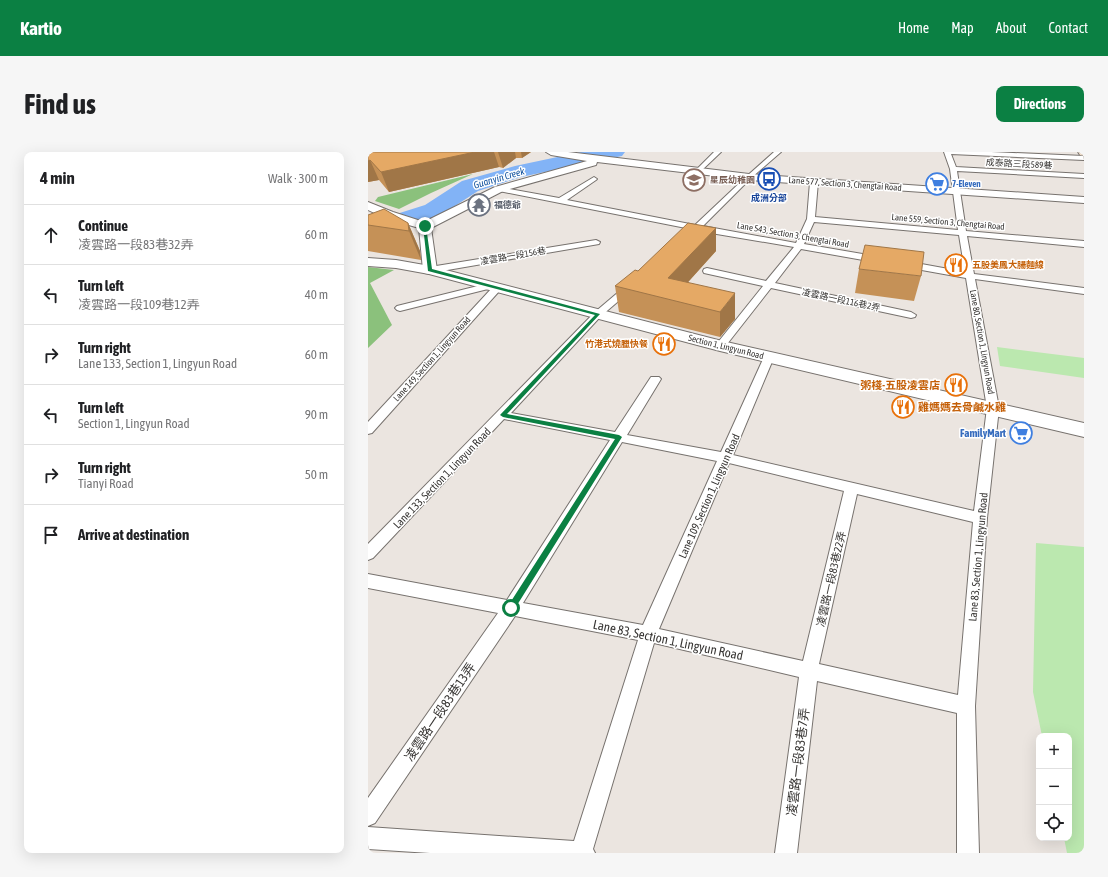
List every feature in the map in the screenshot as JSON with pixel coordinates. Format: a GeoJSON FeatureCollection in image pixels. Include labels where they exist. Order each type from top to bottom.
{"type":"FeatureCollection","features":[{"type":"Feature","properties":{"kind":"street"},"geometry":{"type":"LineString","coordinates":[[551,152],[576,154]]}},
{"type":"Feature","properties":{"kind":"street","name":"Lane 577, Section 3, Chengtai Road"},"geometry":{"type":"LineString","coordinates":[[576,154],[607,160],[749,177],[1084,200]]}},
{"type":"Feature","properties":{"kind":"street"},"geometry":{"type":"LineString","coordinates":[[368,206],[388,215],[425,226],[499,189],[582,165],[607,160]]}},
{"type":"Feature","properties":{"kind":"street"},"geometry":{"type":"LineString","coordinates":[[425,226],[430,270]]}},
{"type":"Feature","properties":{"kind":"street","name":"Section 1, Lingyun Road"},"geometry":{"type":"LineString","coordinates":[[368,262],[396,264],[430,270],[720,346],[1084,430]]}},
{"type":"Feature","properties":{"kind":"lane"},"geometry":{"type":"LineString","coordinates":[[698,171],[718,152]]}},
{"type":"Feature","properties":{"kind":"lane"},"geometry":{"type":"LineString","coordinates":[[686,238],[749,177],[778,152]]}},
{"type":"Feature","properties":{"kind":"lane"},"geometry":{"type":"LineString","coordinates":[[948,152],[1084,158]]}},
{"type":"Feature","properties":{"kind":"lane","name":"Lane 80, Section 1, Lingyun Road"},"geometry":{"type":"LineString","coordinates":[[948,152],[993,408]]}},
{"type":"Feature","properties":{"kind":"lane","name":"成泰路三段589巷"},"geometry":{"type":"LineString","coordinates":[[952,169],[1084,176]]}},
{"type":"Feature","properties":{"kind":"lane"},"geometry":{"type":"LineString","coordinates":[[560,201],[594,179]]}},
{"type":"Feature","properties":{"kind":"lane"},"geometry":{"type":"LineString","coordinates":[[720,346],[799,246],[811,219],[814,182]]}},
{"type":"Feature","properties":{"kind":"lane","name":"Lane 543, Section 3, Chengtai Road"},"geometry":{"type":"LineString","coordinates":[[499,189],[698,228],[970,276],[1084,291]]}},
{"type":"Feature","properties":{"kind":"lane","name":"Lane 559, Section 3, Chengtai Road"},"geometry":{"type":"LineString","coordinates":[[811,219],[1084,244]]}},
{"type":"Feature","properties":{"kind":"lane","name":"凌雲路一段156巷"},"geometry":{"type":"LineString","coordinates":[[430,270],[596,242]]}},
{"type":"Feature","properties":{"kind":"lane","name":"凌雲路一段116巷2弄"},"geometry":{"type":"LineString","coordinates":[[706,271],[911,315]]}},
{"type":"Feature","properties":{"kind":"lane","name":"Lane 133, Section 1, Lingyun Road"},"geometry":{"type":"LineString","coordinates":[[368,554],[503,415],[598,314],[639,279]]}},
{"type":"Feature","properties":{"kind":"lane"},"geometry":{"type":"LineString","coordinates":[[400,308],[493,287]]}},
{"type":"Feature","properties":{"kind":"lane","name":"Lane 149, Section 1, Lingyun Road"},"geometry":{"type":"LineString","coordinates":[[368,430],[493,287]]}},
{"type":"Feature","properties":{"kind":"lane","name":"Lane 109, Section 1, Lingyun Road"},"geometry":{"type":"LineString","coordinates":[[582,853],[648,634],[769,357]]}},
{"type":"Feature","properties":{"kind":"lane","name":"凌雲路一段83巷13弄"},"geometry":{"type":"LineString","coordinates":[[368,816],[511,608],[655,379]]}},
{"type":"Feature","properties":{"kind":"lane","name":"Lane 83, Section 1, Lingyun Road"},"geometry":{"type":"LineString","coordinates":[[968,853],[966,706],[980,518],[993,408]]}},
{"type":"Feature","properties":{"kind":"lane"},"geometry":{"type":"LineString","coordinates":[[503,415],[726,458],[980,518]]}},
{"type":"Feature","properties":{"kind":"lane","name":"凌雲路一段83巷22弄"},"geometry":{"type":"LineString","coordinates":[[809,670],[852,488]]}},
{"type":"Feature","properties":{"kind":"lane","name":"Lane 83, Section 1, Lingyun Road"},"geometry":{"type":"LineString","coordinates":[[368,581],[648,634],[966,706]]}},
{"type":"Feature","properties":{"kind":"lane","name":"凌雲路一段83巷7弄"},"geometry":{"type":"LineString","coordinates":[[786,853],[809,670]]}},
{"type":"Feature","properties":{"kind":"lane"},"geometry":{"type":"LineString","coordinates":[[368,838],[582,853]]}},
{"type":"Feature","properties":{"kind":"green space"},"geometry":{"type":"Polygon","coordinates":[[[473,174],[399,209],[375,201],[378,197],[473,174]]]}},
{"type":"Feature","properties":{"kind":"green space"},"geometry":{"type":"Polygon","coordinates":[[[368,267],[394,270],[370,283],[392,325],[368,348],[368,267]]]}},
{"type":"Feature","properties":{"kind":"green space"},"geometry":{"type":"Polygon","coordinates":[[[997,347],[1084,358],[1084,378],[1000,366],[997,347]]]}},
{"type":"Feature","properties":{"kind":"green space"},"geometry":{"type":"Polygon","coordinates":[[[1036,543],[1084,547],[1084,853],[1067,853],[1065,841],[1072,841],[1072,733],[1041,733],[1033,692],[1036,543]]]}},
{"type":"Feature","properties":{"kind":"building"},"geometry":{"type":"Polygon","coordinates":[[[368,152],[475,152],[381,172],[370,160],[368,161],[368,152]]]}},
{"type":"Feature","properties":{"kind":"building"},"geometry":{"type":"Polygon","coordinates":[[[384,209],[408,223],[409,231],[368,225],[368,215],[384,209]]]}},
{"type":"Feature","properties":{"kind":"building"},"geometry":{"type":"Polygon","coordinates":[[[688,223],[716,228],[668,278],[735,293],[720,312],[615,286],[635,270],[638,271],[688,223]]]}},
{"type":"Feature","properties":{"kind":"building"},"geometry":{"type":"Polygon","coordinates":[[[865,245],[924,252],[921,276],[859,269],[865,245]]]}},
{"type":"Feature","properties":{"kind":"waterway","name":"Guanyin Creek"},"geometry":{"type":"LineString","coordinates":[[368,231],[433,210],[470,186],[515,172],[615,152]]}},
{"type":"Feature","properties":{"kind":"place","name":"成洲分部"},"geometry":{"type":"Point","coordinates":[769,179]}},
{"type":"Feature","properties":{"kind":"place","name":"星辰幼稚園"},"geometry":{"type":"Point","coordinates":[694,180]}},
{"type":"Feature","properties":{"kind":"place","name":"7-Eleven"},"geometry":{"type":"Point","coordinates":[937,184]}},
{"type":"Feature","properties":{"kind":"place","name":"福德爺"},"geometry":{"type":"Point","coordinates":[479,205]}},
{"type":"Feature","properties":{"kind":"place","name":"五股美鳳大腸麵線"},"geometry":{"type":"Point","coordinates":[956,265]}},
{"type":"Feature","properties":{"kind":"place","name":"竹港式燒臘快餐"},"geometry":{"type":"Point","coordinates":[664,344]}},
{"type":"Feature","properties":{"kind":"place","name":"粥棧-五股凌雲店"},"geometry":{"type":"Point","coordinates":[956,385]}},
{"type":"Feature","properties":{"kind":"place","name":"雞媽媽去骨鹹水雞"},"geometry":{"type":"Point","coordinates":[903,407]}},
{"type":"Feature","properties":{"kind":"place","name":"FamilyMart"},"geometry":{"type":"Point","coordinates":[1021,433]}},
{"type":"Feature","properties":{"kind":"route"},"geometry":{"type":"LineString","coordinates":[[425,226],[430,270],[598,314],[503,415],[619,437],[511,608]]}}]}
